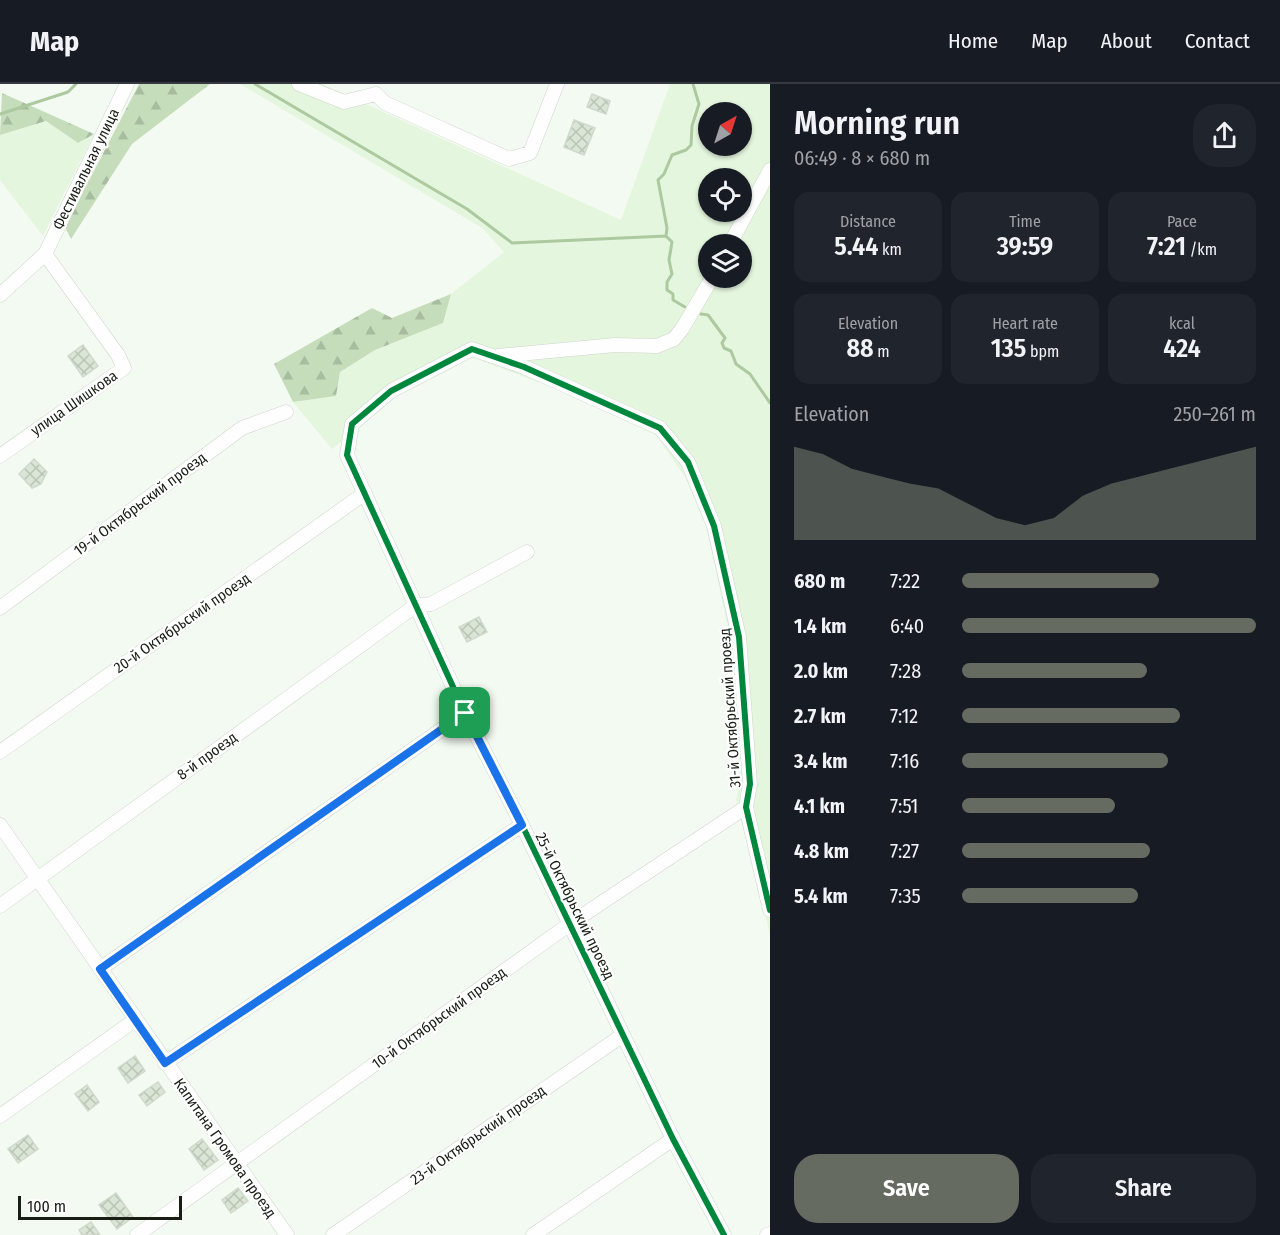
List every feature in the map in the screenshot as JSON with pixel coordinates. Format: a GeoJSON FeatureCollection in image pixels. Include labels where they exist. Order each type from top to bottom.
{"type":"FeatureCollection","features":[{"type":"Feature","properties":{"kind":"street","name":"Фестивальная улица"},"geometry":{"type":"LineString","coordinates":[[45,254],[127,84]]}},
{"type":"Feature","properties":{"kind":"street"},"geometry":{"type":"LineString","coordinates":[[299,84],[344,102],[378,89],[385,103],[509,159],[530,153],[557,84]]}},
{"type":"Feature","properties":{"kind":"street"},"geometry":{"type":"LineString","coordinates":[[735,234],[770,170]]}},
{"type":"Feature","properties":{"kind":"street"},"geometry":{"type":"LineString","coordinates":[[0,295],[45,254]]}},
{"type":"Feature","properties":{"kind":"street","name":"улица Шишкова"},"geometry":{"type":"LineString","coordinates":[[0,456],[124,368],[118,355],[45,254]]}},
{"type":"Feature","properties":{"kind":"street"},"geometry":{"type":"LineString","coordinates":[[493,356],[615,345],[657,346],[674,339],[706,288]]}},
{"type":"Feature","properties":{"kind":"street","name":"31-й Октябрьский проезд"},"geometry":{"type":"LineString","coordinates":[[347,455],[352,424],[391,391],[472,349],[524,367],[660,428],[688,462],[714,526],[739,637],[750,784],[746,807],[770,910]]}},
{"type":"Feature","properties":{"kind":"street","name":"19-й Октябрьский проезд"},"geometry":{"type":"LineString","coordinates":[[0,608],[242,428],[286,412]]}},
{"type":"Feature","properties":{"kind":"street","name":"25-й Октябрьский проезд"},"geometry":{"type":"LineString","coordinates":[[347,455],[414,606],[465,713],[571,923],[673,1139],[724,1235]]}},
{"type":"Feature","properties":{"kind":"street","name":"20-й Октябрьский проезд"},"geometry":{"type":"LineString","coordinates":[[0,752],[365,493]]}},
{"type":"Feature","properties":{"kind":"street"},"geometry":{"type":"LineString","coordinates":[[414,606],[431,604],[527,552]]}},
{"type":"Feature","properties":{"kind":"street","name":"8-й проезд"},"geometry":{"type":"LineString","coordinates":[[0,906],[414,606]]}},
{"type":"Feature","properties":{"kind":"street"},"geometry":{"type":"LineString","coordinates":[[100,969],[465,713]]}},
{"type":"Feature","properties":{"kind":"street","name":"10-й Октябрьский проезд"},"geometry":{"type":"LineString","coordinates":[[136,1235],[236,1166],[571,923],[746,807]]}},
{"type":"Feature","properties":{"kind":"street","name":"Капитана Громова проезд"},"geometry":{"type":"LineString","coordinates":[[0,825],[39,878],[236,1166],[287,1235]]}},
{"type":"Feature","properties":{"kind":"street"},"geometry":{"type":"LineString","coordinates":[[165,1063],[522,825]]}},
{"type":"Feature","properties":{"kind":"street"},"geometry":{"type":"LineString","coordinates":[[0,1116],[135,1020]]}},
{"type":"Feature","properties":{"kind":"street","name":"23-й Октябрьский проезд"},"geometry":{"type":"LineString","coordinates":[[333,1235],[623,1035]]}},
{"type":"Feature","properties":{"kind":"street"},"geometry":{"type":"LineString","coordinates":[[533,1235],[673,1139]]}},
{"type":"Feature","properties":{"kind":"green space"},"geometry":{"type":"Polygon","coordinates":[[[139,84],[210,84],[132,144],[71,239],[65,227],[139,84]]]}},
{"type":"Feature","properties":{"kind":"green space"},"geometry":{"type":"Polygon","coordinates":[[[240,84],[322,84],[621,220],[670,84],[770,84],[770,934],[736,800],[741,775],[731,641],[706,526],[685,477],[656,435],[557,389],[471,357],[395,396],[332,449],[293,402],[336,396],[340,372],[375,350],[443,323],[451,294],[504,252],[482,228],[240,84]]]}},
{"type":"Feature","properties":{"kind":"green space"},"geometry":{"type":"Polygon","coordinates":[[[2,93],[94,134],[78,143],[46,121],[0,135],[2,93]]]}},
{"type":"Feature","properties":{"kind":"green space"},"geometry":{"type":"Polygon","coordinates":[[[46,121],[78,143],[94,134],[43,236],[0,180],[0,135],[46,121]]]}},
{"type":"Feature","properties":{"kind":"green space"},"geometry":{"type":"Polygon","coordinates":[[[451,294],[443,323],[375,350],[340,372],[336,396],[293,402],[274,364],[372,308],[392,318],[451,294]]]}},
{"type":"Feature","properties":{"kind":"building"},"geometry":{"type":"Polygon","coordinates":[[[592,94],[610,101],[606,114],[587,107],[592,94]]]}},
{"type":"Feature","properties":{"kind":"building"},"geometry":{"type":"Polygon","coordinates":[[[574,120],[595,128],[584,155],[564,147],[574,120]]]}},
{"type":"Feature","properties":{"kind":"building"},"geometry":{"type":"Polygon","coordinates":[[[83,345],[98,366],[83,377],[68,356],[83,345]]]}},
{"type":"Feature","properties":{"kind":"building"},"geometry":{"type":"Polygon","coordinates":[[[34,459],[47,472],[41,484],[32,488],[19,474],[34,459]]]}},
{"type":"Feature","properties":{"kind":"building"},"geometry":{"type":"Polygon","coordinates":[[[479,617],[487,632],[467,642],[459,627],[479,617]]]}},
{"type":"Feature","properties":{"kind":"building"},"geometry":{"type":"Polygon","coordinates":[[[135,1056],[145,1071],[128,1083],[118,1068],[135,1056]]]}},
{"type":"Feature","properties":{"kind":"building"},"geometry":{"type":"Polygon","coordinates":[[[158,1082],[165,1092],[147,1106],[139,1095],[158,1082]]]}},
{"type":"Feature","properties":{"kind":"building"},"geometry":{"type":"Polygon","coordinates":[[[87,1085],[99,1102],[88,1111],[75,1094],[87,1085]]]}},
{"type":"Feature","properties":{"kind":"building"},"geometry":{"type":"Polygon","coordinates":[[[28,1135],[38,1149],[18,1163],[8,1149],[28,1135]]]}},
{"type":"Feature","properties":{"kind":"building"},"geometry":{"type":"Polygon","coordinates":[[[202,1139],[218,1160],[204,1170],[189,1149],[202,1139]]]}},
{"type":"Feature","properties":{"kind":"building"},"geometry":{"type":"Polygon","coordinates":[[[238,1188],[248,1201],[231,1213],[222,1200],[238,1188]]]}},
{"type":"Feature","properties":{"kind":"building"},"geometry":{"type":"Polygon","coordinates":[[[116,1193],[133,1217],[117,1229],[99,1205],[116,1193]]]}},
{"type":"Feature","properties":{"kind":"building"},"geometry":{"type":"Polygon","coordinates":[[[91,1222],[100,1235],[82,1235],[79,1230],[91,1222]]]}},
{"type":"Feature","properties":{"kind":"waterway"},"geometry":{"type":"LineString","coordinates":[[0,114],[68,92],[76,84]]}},
{"type":"Feature","properties":{"kind":"waterway"},"geometry":{"type":"LineString","coordinates":[[255,84],[467,209],[512,243],[666,236]]}},
{"type":"Feature","properties":{"kind":"waterway"},"geometry":{"type":"LineString","coordinates":[[685,307],[673,300],[673,294],[667,290],[667,282],[672,274],[669,260],[672,242],[666,236],[667,228],[658,180],[664,174],[672,155],[686,150],[691,145],[692,126],[699,104],[693,84]]}},
{"type":"Feature","properties":{"kind":"waterway"},"geometry":{"type":"LineString","coordinates":[[701,314],[708,315],[725,338],[722,343],[724,348],[731,351],[736,364],[750,374],[770,403]]}},
{"type":"Feature","properties":{"kind":"cycle path"},"geometry":{"type":"LineString","coordinates":[[724,1235],[673,1139],[522,825],[465,713],[347,455],[352,424],[391,391],[472,349],[524,367],[660,428],[688,462],[714,526],[739,637],[750,784],[746,807],[770,910]]}},
{"type":"Feature","properties":{"kind":"route"},"geometry":{"type":"LineString","coordinates":[[465,713],[522,825],[165,1063],[100,969],[465,713]]}}]}
